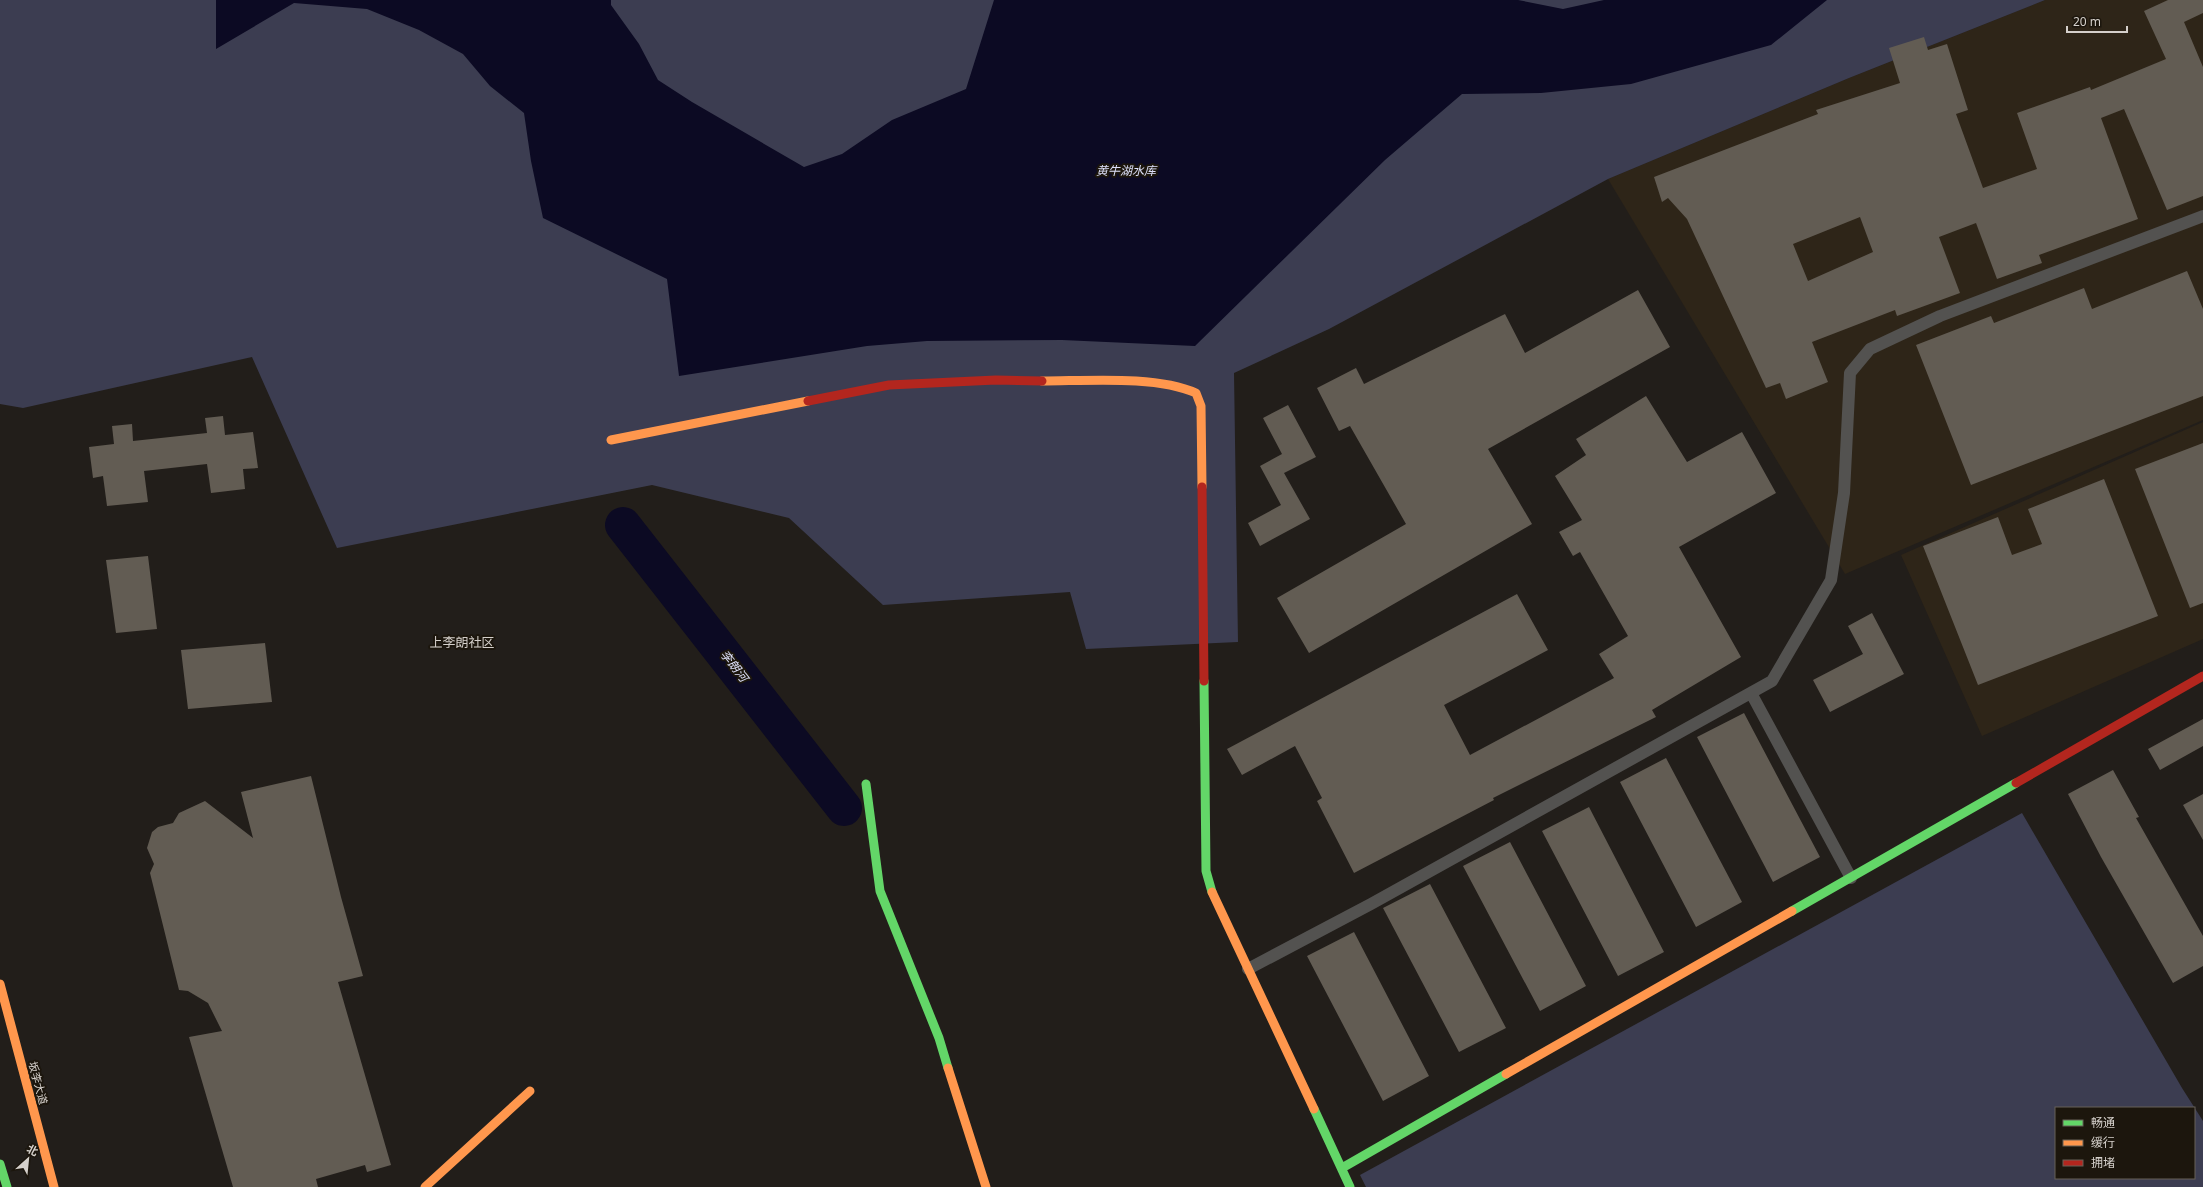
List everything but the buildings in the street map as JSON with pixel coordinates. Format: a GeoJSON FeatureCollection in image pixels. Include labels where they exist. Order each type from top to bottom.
{"type":"FeatureCollection","features":[{"type":"Feature","properties":{"kind":"street"},"geometry":{"type":"LineString","coordinates":[[610,440],[889,385],[996,380],[1157,382],[1183,387],[1196,392],[1201,406],[1206,871],[1214,898],[1350,1187]]}},
{"type":"Feature","properties":{"kind":"street"},"geometry":{"type":"LineString","coordinates":[[1342,1168],[2203,676]]}},
{"type":"Feature","properties":{"kind":"street"},"geometry":{"type":"LineString","coordinates":[[866,784],[880,891],[939,1038],[986,1187]]}},
{"type":"Feature","properties":{"kind":"street","name":"坂李大道"},"geometry":{"type":"LineString","coordinates":[[0,984],[54,1187]]}},
{"type":"Feature","properties":{"kind":"street"},"geometry":{"type":"LineString","coordinates":[[425,1187],[530,1091]]}},
{"type":"Feature","properties":{"kind":"street"},"geometry":{"type":"LineString","coordinates":[[0,1164],[7,1187]]}},
{"type":"Feature","properties":{"kind":"lane"},"geometry":{"type":"LineString","coordinates":[[1248,969],[1371,904],[1772,681],[1831,580],[1844,493],[1850,373],[1870,349],[1940,316],[2203,216]]}},
{"type":"Feature","properties":{"kind":"lane"},"geometry":{"type":"LineString","coordinates":[[1750,693],[1851,878]]}},
{"type":"Feature","properties":{"kind":"shaded area"},"geometry":{"type":"Polygon","coordinates":[[[0,0],[2045,0],[1849,78],[1608,179],[1329,329],[1234,373],[1238,642],[1086,649],[1070,592],[883,605],[789,518],[652,485],[337,548],[252,357],[23,408],[0,404],[0,0]]]}},
{"type":"Feature","properties":{"kind":"shaded area"},"geometry":{"type":"Polygon","coordinates":[[[2045,0],[2203,0],[2203,420],[1845,574],[1608,179],[1849,78],[2045,0]]]}},
{"type":"Feature","properties":{"kind":"shaded area"},"geometry":{"type":"Polygon","coordinates":[[[2203,422],[2203,639],[1982,736],[1901,555],[2203,422]]]}},
{"type":"Feature","properties":{"kind":"shaded area"},"geometry":{"type":"Polygon","coordinates":[[[2022,813],[2194,1107],[2055,1107],[2055,1179],[2195,1179],[2195,1108],[2203,1121],[2203,1187],[1366,1187],[1360,1175],[2022,813]]]}},
{"type":"Feature","properties":{"kind":"water","name":"黄牛湖水库"},"geometry":{"type":"Polygon","coordinates":[[[216,0],[611,0],[611,5],[639,44],[658,80],[692,102],[804,167],[842,154],[892,120],[966,89],[994,0],[1518,0],[1563,9],[1604,0],[1827,0],[1771,45],[1631,84],[1541,93],[1462,94],[1385,160],[1195,346],[1062,340],[927,341],[867,346],[679,376],[667,279],[543,218],[531,161],[524,113],[490,86],[463,54],[419,30],[367,9],[294,3],[216,49],[216,0]]]}},
{"type":"Feature","properties":{"kind":"waterway","name":"李朗河"},"geometry":{"type":"LineString","coordinates":[[623,525],[844,808]]}},
{"type":"Feature","properties":{"kind":"traffic: fast"},"geometry":{"type":"LineString","coordinates":[[1204,681],[1206,871],[1212,892]]}},
{"type":"Feature","properties":{"kind":"traffic: fast"},"geometry":{"type":"LineString","coordinates":[[1792,911],[2016,783]]}},
{"type":"Feature","properties":{"kind":"traffic: fast"},"geometry":{"type":"LineString","coordinates":[[866,784],[880,891],[939,1038],[948,1068]]}},
{"type":"Feature","properties":{"kind":"traffic: fast"},"geometry":{"type":"LineString","coordinates":[[1342,1168],[1506,1074]]}},
{"type":"Feature","properties":{"kind":"traffic: fast"},"geometry":{"type":"LineString","coordinates":[[1314,1109],[1350,1187]]}},
{"type":"Feature","properties":{"kind":"traffic: fast"},"geometry":{"type":"LineString","coordinates":[[0,1164],[7,1187]]}},
{"type":"Feature","properties":{"kind":"traffic: slow"},"geometry":{"type":"LineString","coordinates":[[1042,381],[1141,381],[1180,387],[1196,393],[1201,406],[1202,487]]}},
{"type":"Feature","properties":{"kind":"traffic: slow"},"geometry":{"type":"LineString","coordinates":[[611,440],[808,401]]}},
{"type":"Feature","properties":{"kind":"traffic: slow"},"geometry":{"type":"LineString","coordinates":[[1212,892],[1314,1109]]}},
{"type":"Feature","properties":{"kind":"traffic: slow"},"geometry":{"type":"LineString","coordinates":[[1506,1074],[1792,911]]}},
{"type":"Feature","properties":{"kind":"traffic: slow"},"geometry":{"type":"LineString","coordinates":[[0,984],[54,1187]]}},
{"type":"Feature","properties":{"kind":"traffic: slow"},"geometry":{"type":"LineString","coordinates":[[948,1068],[986,1187]]}},
{"type":"Feature","properties":{"kind":"traffic: slow"},"geometry":{"type":"LineString","coordinates":[[425,1187],[530,1091]]}},
{"type":"Feature","properties":{"kind":"traffic: jam"},"geometry":{"type":"LineString","coordinates":[[808,401],[889,385],[996,380],[1042,381]]}},
{"type":"Feature","properties":{"kind":"traffic: jam"},"geometry":{"type":"LineString","coordinates":[[1202,487],[1204,681]]}},
{"type":"Feature","properties":{"kind":"traffic: jam"},"geometry":{"type":"LineString","coordinates":[[2016,783],[2203,676]]}},
{"type":"Feature","properties":{"kind":"district","name":"上李朗社区"},"geometry":{"type":"Point","coordinates":[462,642]}}]}
